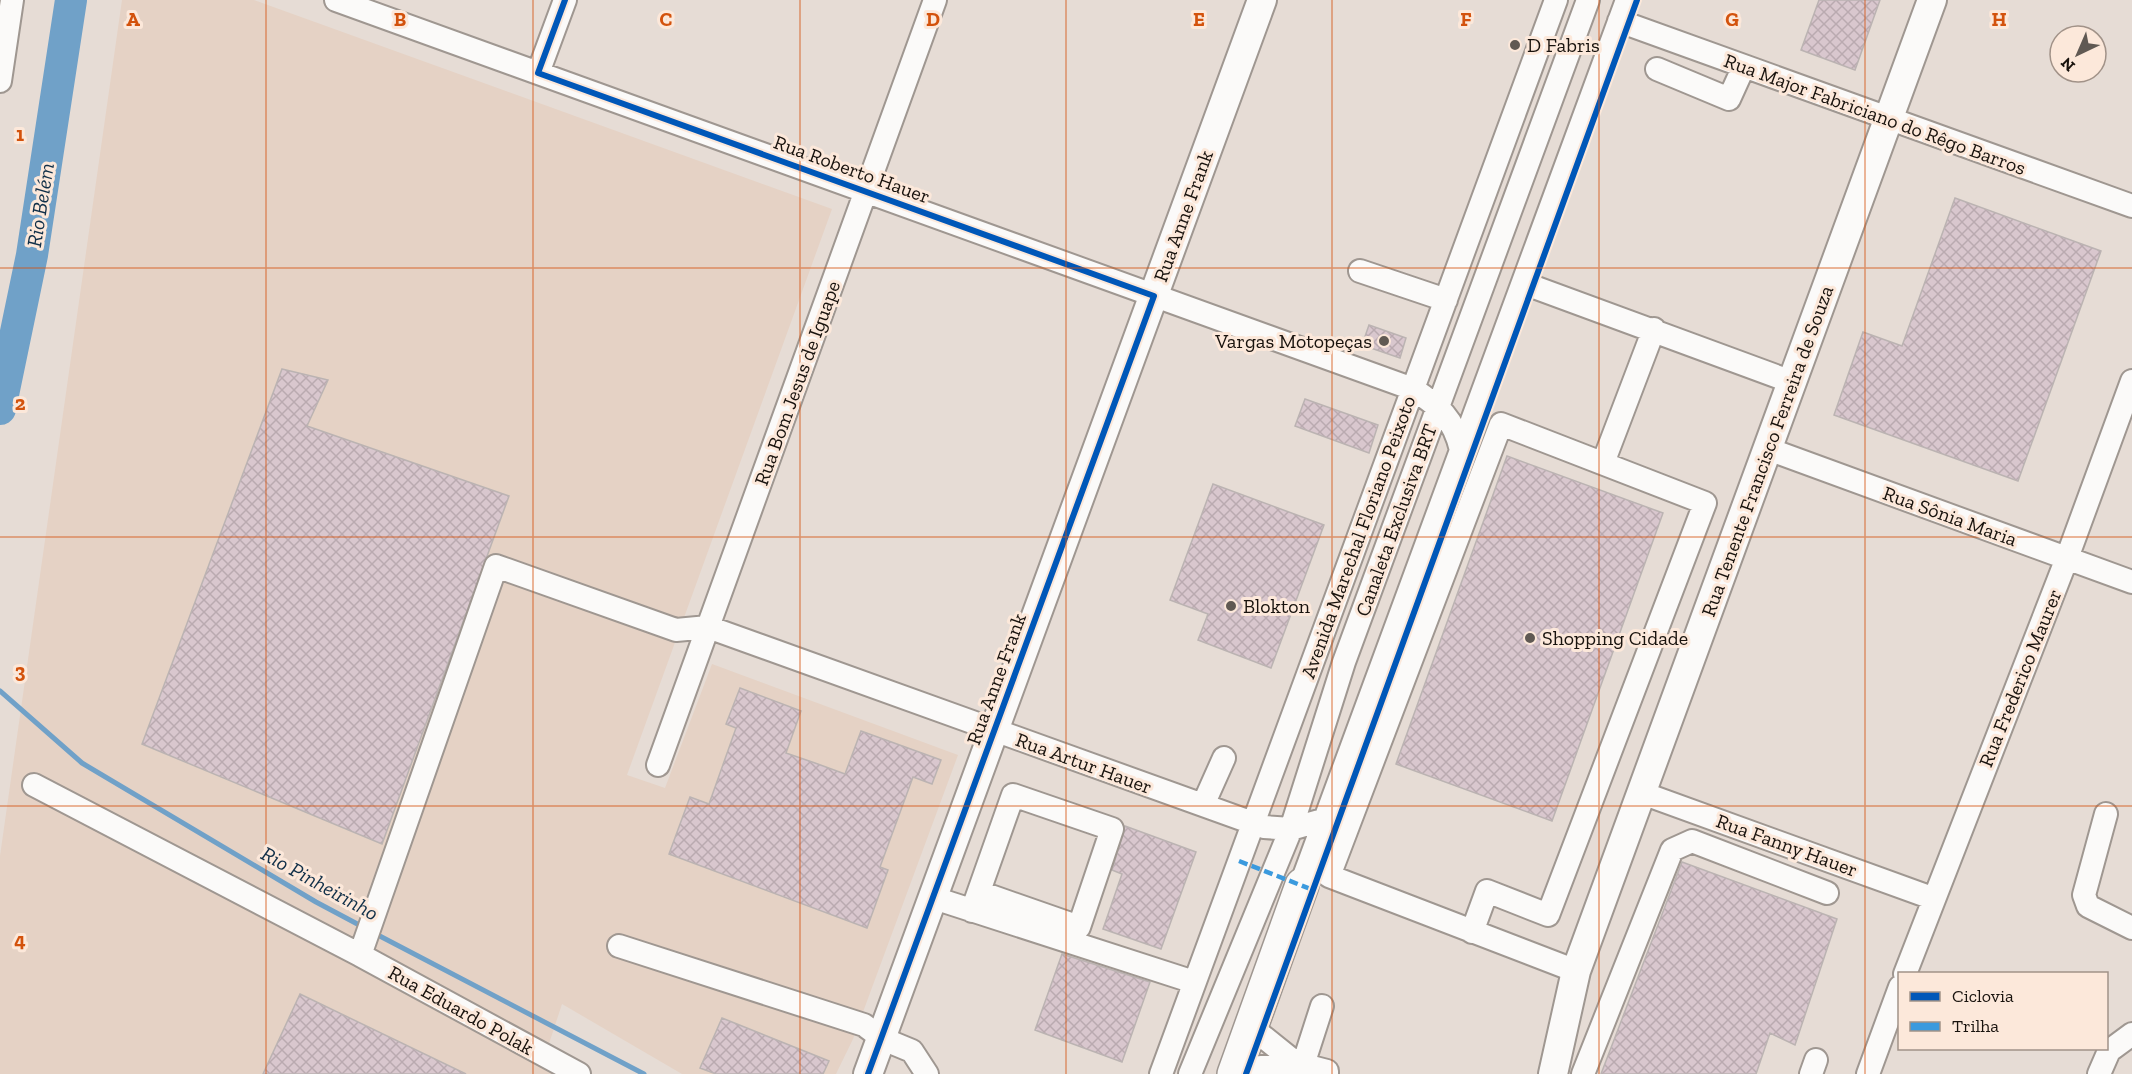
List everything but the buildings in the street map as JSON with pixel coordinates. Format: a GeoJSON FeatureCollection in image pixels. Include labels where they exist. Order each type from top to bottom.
{"type":"FeatureCollection","features":[{"type":"Feature","properties":{"kind":"highway"},"geometry":{"type":"LineString","coordinates":[[1229,1073],[1251,1027],[1302,885]]}},
{"type":"Feature","properties":{"kind":"main road","name":"Rua Anne Frank"},"geometry":{"type":"LineString","coordinates":[[868,1074],[883,1039],[1262,0]]}},
{"type":"Feature","properties":{"kind":"main road","name":"Rua Tenente Francisco Ferreira de Souza"},"geometry":{"type":"LineString","coordinates":[[1553,1074],[1576,971],[1932,0]]}},
{"type":"Feature","properties":{"kind":"street"},"geometry":{"type":"LineString","coordinates":[[0,81],[12,0]]}},
{"type":"Feature","properties":{"kind":"street","name":"Rua Roberto Hauer"},"geometry":{"type":"LineString","coordinates":[[336,0],[385,9],[538,73],[1413,389],[1438,405]]}},
{"type":"Feature","properties":{"kind":"street"},"geometry":{"type":"LineString","coordinates":[[538,73],[565,0]]}},
{"type":"Feature","properties":{"kind":"street","name":"Rua Bom Jesus de Iguape"},"geometry":{"type":"LineString","coordinates":[[658,765],[935,0]]}},
{"type":"Feature","properties":{"kind":"street","name":"Avenida Marechal Floriano Peixoto"},"geometry":{"type":"LineString","coordinates":[[1161,1074],[1556,0]]}},
{"type":"Feature","properties":{"kind":"street","name":"Canaleta Exclusiva BRT"},"geometry":{"type":"LineString","coordinates":[[1190,1074],[1292,830],[1344,662],[1588,0]]}},
{"type":"Feature","properties":{"kind":"street"},"geometry":{"type":"LineString","coordinates":[[1327,1074],[1327,1071],[1299,1064],[1229,1073],[1302,885],[1627,0]]}},
{"type":"Feature","properties":{"kind":"street","name":"Rua Major Fabriciano do Rêgo Barros"},"geometry":{"type":"LineString","coordinates":[[1619,21],[2132,206]]}},
{"type":"Feature","properties":{"kind":"street"},"geometry":{"type":"LineString","coordinates":[[1657,69],[1730,99],[1743,66]]}},
{"type":"Feature","properties":{"kind":"street"},"geometry":{"type":"LineString","coordinates":[[1360,271],[1446,300]]}},
{"type":"Feature","properties":{"kind":"street"},"geometry":{"type":"LineString","coordinates":[[1523,283],[1654,329],[1792,382]]}},
{"type":"Feature","properties":{"kind":"street"},"geometry":{"type":"LineString","coordinates":[[1603,463],[1654,329]]}},
{"type":"Feature","properties":{"kind":"street","name":"Rua Frederico Maurer"},"geometry":{"type":"LineString","coordinates":[[1906,972],[1932,898],[2067,558],[2132,381]]}},
{"type":"Feature","properties":{"kind":"street"},"geometry":{"type":"LineString","coordinates":[[1438,405],[1449,418],[1461,450]]}},
{"type":"Feature","properties":{"kind":"street"},"geometry":{"type":"LineString","coordinates":[[1472,932],[1487,891],[1548,915],[1705,503],[1501,424],[1329,876],[1472,932],[1576,971]]}},
{"type":"Feature","properties":{"kind":"street","name":"Rua Sônia Maria"},"geometry":{"type":"LineString","coordinates":[[1768,449],[2132,582]]}},
{"type":"Feature","properties":{"kind":"street"},"geometry":{"type":"LineString","coordinates":[[364,946],[496,566],[676,630],[708,627]]}},
{"type":"Feature","properties":{"kind":"street","name":"Rua Artur Hauer"},"geometry":{"type":"LineString","coordinates":[[708,627],[1253,823],[1277,830],[1292,830],[1326,819]]}},
{"type":"Feature","properties":{"kind":"street"},"geometry":{"type":"LineString","coordinates":[[1203,805],[1224,758]]}},
{"type":"Feature","properties":{"kind":"street","name":"Rua Eduardo Polak"},"geometry":{"type":"LineString","coordinates":[[34,785],[364,946],[579,1074]]}},
{"type":"Feature","properties":{"kind":"street","name":"Rua Fanny Hauer"},"geometry":{"type":"LineString","coordinates":[[1642,793],[1932,898]]}},
{"type":"Feature","properties":{"kind":"street"},"geometry":{"type":"LineString","coordinates":[[934,898],[976,902],[1079,927],[1112,829],[1013,795],[976,902]]}},
{"type":"Feature","properties":{"kind":"street"},"geometry":{"type":"LineString","coordinates":[[2106,814],[2084,895],[2088,906],[2132,928]]}},
{"type":"Feature","properties":{"kind":"street"},"geometry":{"type":"LineString","coordinates":[[1583,1074],[1672,849],[1692,841],[1827,893]]}},
{"type":"Feature","properties":{"kind":"street"},"geometry":{"type":"LineString","coordinates":[[976,902],[1194,982]]}},
{"type":"Feature","properties":{"kind":"street"},"geometry":{"type":"LineString","coordinates":[[619,946],[864,1024],[883,1039],[912,1051],[927,1074]]}},
{"type":"Feature","properties":{"kind":"street"},"geometry":{"type":"LineString","coordinates":[[1868,1074],[1898,990]]}},
{"type":"Feature","properties":{"kind":"street"},"geometry":{"type":"LineString","coordinates":[[1299,1064],[1322,1006]]}},
{"type":"Feature","properties":{"kind":"street"},"geometry":{"type":"LineString","coordinates":[[1251,1027],[1299,1064]]}},
{"type":"Feature","properties":{"kind":"street"},"geometry":{"type":"LineString","coordinates":[[2099,1074],[2109,1051],[2132,1034]]}},
{"type":"Feature","properties":{"kind":"street","name":"Canaleta Exclusiva BRT"},"geometry":{"type":"LineString","coordinates":[[1178,1074],[1204,1039]]}},
{"type":"Feature","properties":{"kind":"shaded area"},"geometry":{"type":"Polygon","coordinates":[[[122,0],[254,0],[832,209],[627,775],[665,788],[712,664],[958,755],[853,1039],[836,1074],[682,1074],[562,1004],[541,1068],[552,1074],[0,1074],[0,856],[122,0]]]}},
{"type":"Feature","properties":{"kind":"waterway","name":"Rio Belém"},"geometry":{"type":"LineString","coordinates":[[0,409],[32,255],[71,0]]}},
{"type":"Feature","properties":{"kind":"waterway","name":"Rio Pinheirinho"},"geometry":{"type":"LineString","coordinates":[[0,691],[82,763],[316,902],[363,927]]}},
{"type":"Feature","properties":{"kind":"waterway","name":"Rio Pinheirinho"},"geometry":{"type":"LineString","coordinates":[[374,933],[644,1074]]}},
{"type":"Feature","properties":{"kind":"marked path"},"geometry":{"type":"LineString","coordinates":[[1239,861],[1313,890]]}},
{"type":"Feature","properties":{"kind":"cycle path"},"geometry":{"type":"LineString","coordinates":[[565,0],[538,73],[1154,296],[868,1074]]}},
{"type":"Feature","properties":{"kind":"cycle path"},"geometry":{"type":"LineString","coordinates":[[1246,1074],[1637,0]]}},
{"type":"Feature","properties":{"kind":"place","name":"D Fabris"},"geometry":{"type":"Point","coordinates":[1515,45]}},
{"type":"Feature","properties":{"kind":"place","name":"Vargas Motopeças"},"geometry":{"type":"Point","coordinates":[1384,341]}},
{"type":"Feature","properties":{"kind":"place","name":"Blokton"},"geometry":{"type":"Point","coordinates":[1231,606]}},
{"type":"Feature","properties":{"kind":"place","name":"Shopping Cidade"},"geometry":{"type":"Point","coordinates":[1530,638]}}]}
